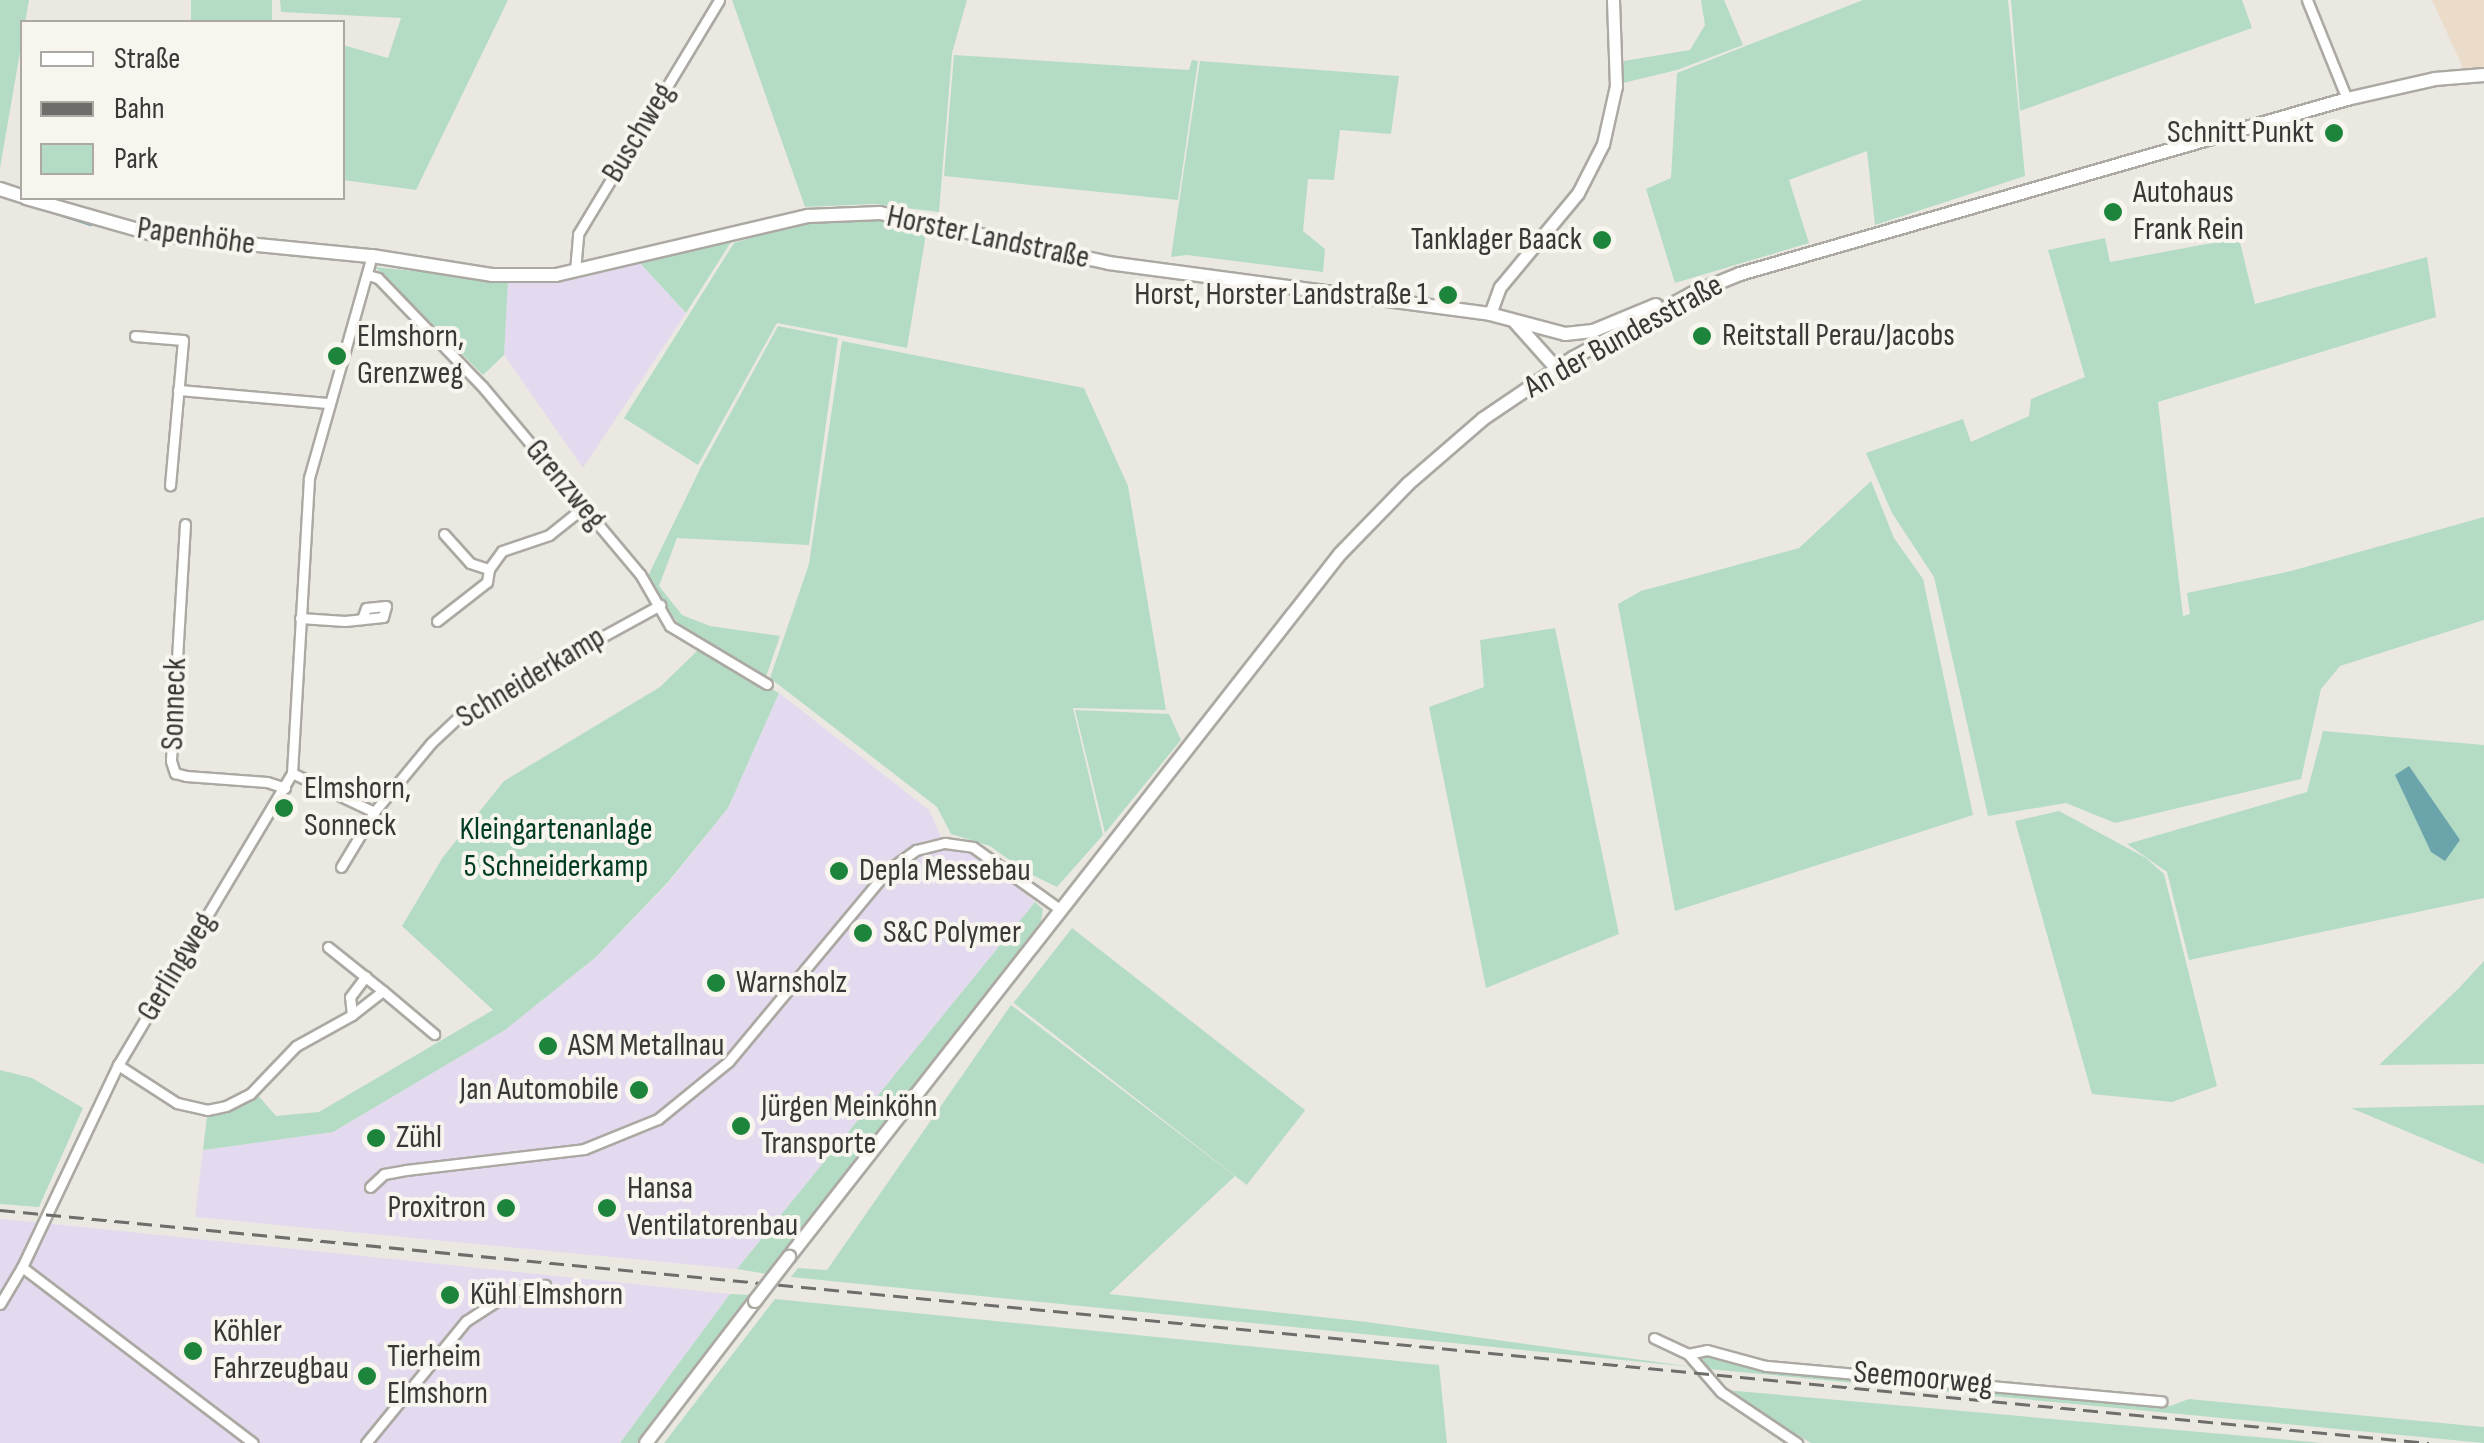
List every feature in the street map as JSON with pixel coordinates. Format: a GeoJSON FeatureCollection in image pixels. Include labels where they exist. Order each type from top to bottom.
{"type":"FeatureCollection","features":[{"type":"Feature","properties":{"kind":"main road","name":"An der Bundesstraße"},"geometry":{"type":"LineString","coordinates":[[646,1443],[1340,554],[1423,471],[1483,420],[1557,368],[1692,293],[1806,252],[2348,99],[2435,79],[2484,75]]}},
{"type":"Feature","properties":{"kind":"main road","name":"Papenhöhe"},"geometry":{"type":"LineString","coordinates":[[34,200],[156,236],[372,256]]}},
{"type":"Feature","properties":{"kind":"main road","name":"Horster Landstraße"},"geometry":{"type":"LineString","coordinates":[[372,256],[492,275],[575,271],[808,216],[880,213],[1109,263],[1490,314],[1565,334],[1593,332],[1692,293]]}},
{"type":"Feature","properties":{"kind":"main road"},"geometry":{"type":"LineString","coordinates":[[1515,322],[1557,368]]}},
{"type":"Feature","properties":{"kind":"street","name":"Buschweg"},"geometry":{"type":"LineString","coordinates":[[575,271],[578,234],[718,0]]}},
{"type":"Feature","properties":{"kind":"street"},"geometry":{"type":"LineString","coordinates":[[1490,314],[1500,287],[1578,193],[1603,144],[1616,86],[1613,0]]}},
{"type":"Feature","properties":{"kind":"street"},"geometry":{"type":"LineString","coordinates":[[2307,0],[2348,99]]}},
{"type":"Feature","properties":{"kind":"street","name":"Gerlingweg"},"geometry":{"type":"LineString","coordinates":[[0,1304],[22,1267],[118,1064],[292,773],[308,478],[372,256]]}},
{"type":"Feature","properties":{"kind":"street","name":"Grenzweg"},"geometry":{"type":"LineString","coordinates":[[368,275],[378,278],[482,386],[584,507],[678,632],[718,651],[767,684]]}},
{"type":"Feature","properties":{"kind":"street"},"geometry":{"type":"LineString","coordinates":[[136,336],[183,340],[170,485]]}},
{"type":"Feature","properties":{"kind":"street"},"geometry":{"type":"LineString","coordinates":[[178,390],[328,403]]}},
{"type":"Feature","properties":{"kind":"street"},"geometry":{"type":"LineString","coordinates":[[437,622],[487,582],[502,551],[549,534],[584,507]]}},
{"type":"Feature","properties":{"kind":"street","name":"Sonneck"},"geometry":{"type":"LineString","coordinates":[[185,524],[171,761],[176,774],[267,782],[284,788]]}},
{"type":"Feature","properties":{"kind":"street"},"geometry":{"type":"LineString","coordinates":[[444,534],[470,564],[490,570]]}},
{"type":"Feature","properties":{"kind":"street","name":"Schneiderkamp"},"geometry":{"type":"LineString","coordinates":[[340,866],[374,812],[431,743],[464,713],[660,605]]}},
{"type":"Feature","properties":{"kind":"street"},"geometry":{"type":"LineString","coordinates":[[300,618],[362,619]]}},
{"type":"Feature","properties":{"kind":"street"},"geometry":{"type":"LineString","coordinates":[[292,773],[374,812]]}},
{"type":"Feature","properties":{"kind":"street"},"geometry":{"type":"LineString","coordinates":[[370,1187],[384,1174],[406,1170],[584,1149],[658,1119],[728,1062],[888,871],[916,850],[945,842],[973,848],[1061,910]]}},
{"type":"Feature","properties":{"kind":"street"},"geometry":{"type":"LineString","coordinates":[[328,947],[434,1034]]}},
{"type":"Feature","properties":{"kind":"street"},"geometry":{"type":"LineString","coordinates":[[352,1014],[350,998],[366,976]]}},
{"type":"Feature","properties":{"kind":"street"},"geometry":{"type":"LineString","coordinates":[[118,1064],[189,1107],[226,1106],[250,1094],[296,1046],[352,1014],[382,990]]}},
{"type":"Feature","properties":{"kind":"street"},"geometry":{"type":"LineString","coordinates":[[22,1267],[253,1443]]}},
{"type":"Feature","properties":{"kind":"street"},"geometry":{"type":"LineString","coordinates":[[366,1443],[466,1321],[509,1292],[545,1285]]}},
{"type":"Feature","properties":{"kind":"street"},"geometry":{"type":"LineString","coordinates":[[1654,1338],[1688,1354],[1721,1392],[1797,1443]]}},
{"type":"Feature","properties":{"kind":"street","name":"Seemoorweg"},"geometry":{"type":"LineString","coordinates":[[1688,1354],[1707,1350],[1766,1366],[2161,1400]]}},
{"type":"Feature","properties":{"kind":"shaded area"},"geometry":{"type":"Polygon","coordinates":[[[2432,0],[2484,0],[2484,68],[2464,70],[2432,0]]]}},
{"type":"Feature","properties":{"kind":"shaded area"},"geometry":{"type":"Polygon","coordinates":[[[640,263],[686,313],[583,468],[504,355],[508,281],[563,281],[640,263]]]}},
{"type":"Feature","properties":{"kind":"shaded area"},"geometry":{"type":"Polygon","coordinates":[[[779,693],[929,810],[946,848],[980,857],[1035,902],[737,1269],[195,1217],[203,1150],[333,1132],[505,1030],[596,957],[668,883],[728,808],[779,693]]]}},
{"type":"Feature","properties":{"kind":"shaded area"},"geometry":{"type":"Polygon","coordinates":[[[0,1219],[730,1294],[620,1443],[0,1443],[0,1219]]]}},
{"type":"Feature","properties":{"kind":"green space"},"geometry":{"type":"Polygon","coordinates":[[[0,0],[29,0],[26,20],[20,20],[20,52],[0,168],[0,0]]]}},
{"type":"Feature","properties":{"kind":"green space"},"geometry":{"type":"Polygon","coordinates":[[[191,0],[272,0],[272,20],[191,20],[191,0]]]}},
{"type":"Feature","properties":{"kind":"green space"},"geometry":{"type":"Polygon","coordinates":[[[280,0],[508,0],[416,190],[345,180],[345,46],[388,58],[401,18],[281,12],[280,0]]]}},
{"type":"Feature","properties":{"kind":"green space"},"geometry":{"type":"Polygon","coordinates":[[[732,0],[967,0],[952,53],[939,212],[874,204],[805,207],[732,0]]]}},
{"type":"Feature","properties":{"kind":"green space"},"geometry":{"type":"Polygon","coordinates":[[[1701,0],[1724,0],[1743,45],[1677,70],[1623,83],[1624,61],[1690,50],[1705,25],[1701,0]]]}},
{"type":"Feature","properties":{"kind":"green space"},"geometry":{"type":"Polygon","coordinates":[[[1863,0],[2008,0],[2025,176],[1875,225],[1867,151],[1789,180],[1809,243],[1675,283],[1646,189],[1671,178],[1677,73],[1863,0]]]}},
{"type":"Feature","properties":{"kind":"green space"},"geometry":{"type":"Polygon","coordinates":[[[2011,0],[2242,0],[2252,28],[2020,111],[2011,0]]]}},
{"type":"Feature","properties":{"kind":"green space"},"geometry":{"type":"Polygon","coordinates":[[[954,55],[1189,70],[1192,60],[1198,61],[1178,200],[944,176],[954,55]]]}},
{"type":"Feature","properties":{"kind":"green space"},"geometry":{"type":"Polygon","coordinates":[[[1200,61],[1399,76],[1391,134],[1340,130],[1334,180],[1308,179],[1303,231],[1325,249],[1323,272],[1187,255],[1171,257],[1200,61]]]}},
{"type":"Feature","properties":{"kind":"green space"},"geometry":{"type":"Polygon","coordinates":[[[879,220],[927,228],[907,348],[777,323],[698,465],[624,418],[734,243],[792,225],[879,220]]]}},
{"type":"Feature","properties":{"kind":"green space"},"geometry":{"type":"Polygon","coordinates":[[[2105,238],[2110,262],[2239,238],[2255,304],[2427,257],[2436,317],[2158,402],[2183,616],[2190,614],[2187,593],[2291,571],[2484,517],[2484,620],[2340,666],[2321,689],[2301,779],[2115,823],[2066,803],[1988,816],[1934,577],[1892,513],[1866,453],[1963,419],[1971,442],[2029,416],[2031,399],[2085,377],[2048,250],[2105,238]]]}},
{"type":"Feature","properties":{"kind":"green space"},"geometry":{"type":"Polygon","coordinates":[[[731,242],[686,313],[640,263],[731,242]]]}},
{"type":"Feature","properties":{"kind":"green space"},"geometry":{"type":"Polygon","coordinates":[[[375,267],[508,281],[504,355],[483,375],[375,267]]]}},
{"type":"Feature","properties":{"kind":"green space"},"geometry":{"type":"Polygon","coordinates":[[[778,326],[838,338],[809,545],[677,538],[659,586],[682,615],[710,626],[780,636],[765,680],[683,631],[647,578],[701,467],[778,326]]]}},
{"type":"Feature","properties":{"kind":"green space"},"geometry":{"type":"Polygon","coordinates":[[[842,341],[1084,388],[1128,486],[1166,710],[1073,708],[1103,835],[1057,887],[1026,872],[990,846],[951,834],[937,807],[770,678],[809,564],[842,341]]]}},
{"type":"Feature","properties":{"kind":"green space"},"geometry":{"type":"Polygon","coordinates":[[[1871,481],[1894,538],[1923,579],[1973,815],[1675,911],[1618,604],[1641,591],[1799,548],[1871,481]]]}},
{"type":"Feature","properties":{"kind":"green space"},"geometry":{"type":"Polygon","coordinates":[[[1555,628],[1619,934],[1486,988],[1429,707],[1484,687],[1480,640],[1555,628]]]}},
{"type":"Feature","properties":{"kind":"green space","name":"Kleingartenanlage 5 Schneiderkamp"},"geometry":{"type":"Polygon","coordinates":[[[699,649],[779,693],[728,808],[668,882],[596,957],[505,1030],[333,1132],[203,1150],[207,1117],[229,1113],[256,1093],[276,1116],[319,1112],[493,1010],[402,926],[443,857],[504,781],[660,687],[699,649]]]}},
{"type":"Feature","properties":{"kind":"green space"},"geometry":{"type":"Polygon","coordinates":[[[1075,710],[1169,714],[1181,740],[1105,833],[1075,710]]]}},
{"type":"Feature","properties":{"kind":"green space"},"geometry":{"type":"Polygon","coordinates":[[[2323,731],[2484,745],[2484,898],[2189,960],[2167,872],[2127,844],[2307,792],[2323,731]]]}},
{"type":"Feature","properties":{"kind":"green space"},"geometry":{"type":"Polygon","coordinates":[[[2059,811],[2146,858],[2164,874],[2217,1086],[2172,1102],[2092,1094],[2015,821],[2059,811]]]}},
{"type":"Feature","properties":{"kind":"green space"},"geometry":{"type":"Polygon","coordinates":[[[1035,902],[1043,909],[1041,922],[767,1274],[737,1269],[1035,902]]]}},
{"type":"Feature","properties":{"kind":"green space"},"geometry":{"type":"Polygon","coordinates":[[[1072,928],[1305,1110],[1247,1185],[1014,1003],[1072,928]]]}},
{"type":"Feature","properties":{"kind":"green space"},"geometry":{"type":"Polygon","coordinates":[[[2484,961],[2484,1064],[2379,1065],[2459,988],[2484,961]]]}},
{"type":"Feature","properties":{"kind":"green space"},"geometry":{"type":"Polygon","coordinates":[[[1011,1005],[1235,1176],[1109,1294],[1367,1322],[1693,1367],[791,1277],[798,1268],[827,1270],[1011,1005]]]}},
{"type":"Feature","properties":{"kind":"green space"},"geometry":{"type":"Polygon","coordinates":[[[0,1070],[32,1078],[83,1108],[39,1207],[0,1204],[0,1070]]]}},
{"type":"Feature","properties":{"kind":"green space"},"geometry":{"type":"Polygon","coordinates":[[[2484,1105],[2484,1164],[2351,1108],[2484,1105]]]}},
{"type":"Feature","properties":{"kind":"green space"},"geometry":{"type":"Polygon","coordinates":[[[730,1294],[749,1295],[637,1443],[620,1443],[730,1294]]]}},
{"type":"Feature","properties":{"kind":"green space"},"geometry":{"type":"Polygon","coordinates":[[[775,1299],[1439,1365],[1447,1443],[664,1443],[775,1299]]]}},
{"type":"Feature","properties":{"kind":"green space"},"geometry":{"type":"Polygon","coordinates":[[[1700,1354],[1767,1368],[2170,1406],[2189,1399],[2484,1427],[2484,1443],[1708,1369],[1700,1354]]]}},
{"type":"Feature","properties":{"kind":"green space"},"geometry":{"type":"Polygon","coordinates":[[[1725,1390],[2312,1442],[2322,1443],[1811,1443],[1725,1390]]]}},
{"type":"Feature","properties":{"kind":"water"},"geometry":{"type":"Polygon","coordinates":[[[2409,766],[2460,840],[2445,861],[2431,852],[2395,775],[2409,766]]]}},
{"type":"Feature","properties":{"kind":"waterway"},"geometry":{"type":"LineString","coordinates":[[53,212],[90,224]]}},
{"type":"Feature","properties":{"kind":"railway"},"geometry":{"type":"LineString","coordinates":[[0,1210],[2429,1443]]}},
{"type":"Feature","properties":{"kind":"place","name":"Schnitt Punkt"},"geometry":{"type":"Point","coordinates":[2334,133]}},
{"type":"Feature","properties":{"kind":"place","name":"Autohaus Frank Rein"},"geometry":{"type":"Point","coordinates":[2113,212]}},
{"type":"Feature","properties":{"kind":"place","name":"Tanklager Baack"},"geometry":{"type":"Point","coordinates":[1602,240]}},
{"type":"Feature","properties":{"kind":"place","name":"Horst, Horster Landstraße 1"},"geometry":{"type":"Point","coordinates":[1448,295]}},
{"type":"Feature","properties":{"kind":"place","name":"Reitstall Perau/Jacobs"},"geometry":{"type":"Point","coordinates":[1702,336]}},
{"type":"Feature","properties":{"kind":"place","name":"Elmshorn, Grenzweg"},"geometry":{"type":"Point","coordinates":[337,356]}},
{"type":"Feature","properties":{"kind":"place","name":"Elmshorn, Sonneck"},"geometry":{"type":"Point","coordinates":[284,808]}},
{"type":"Feature","properties":{"kind":"place","name":"Depla Messebau"},"geometry":{"type":"Point","coordinates":[839,871]}},
{"type":"Feature","properties":{"kind":"place","name":"S&C Polymer"},"geometry":{"type":"Point","coordinates":[863,933]}},
{"type":"Feature","properties":{"kind":"place","name":"Warnsholz"},"geometry":{"type":"Point","coordinates":[716,983]}},
{"type":"Feature","properties":{"kind":"place","name":"ASM Metallnau"},"geometry":{"type":"Point","coordinates":[548,1046]}},
{"type":"Feature","properties":{"kind":"place","name":"Jan Automobile"},"geometry":{"type":"Point","coordinates":[639,1090]}},
{"type":"Feature","properties":{"kind":"place","name":"Jürgen Meinköhn Transporte"},"geometry":{"type":"Point","coordinates":[741,1126]}},
{"type":"Feature","properties":{"kind":"place","name":"Zühl"},"geometry":{"type":"Point","coordinates":[376,1138]}},
{"type":"Feature","properties":{"kind":"place","name":"Proxitron"},"geometry":{"type":"Point","coordinates":[506,1208]}},
{"type":"Feature","properties":{"kind":"place","name":"Hansa Ventilatorenbau"},"geometry":{"type":"Point","coordinates":[607,1208]}},
{"type":"Feature","properties":{"kind":"place","name":"Kühl Elmshorn"},"geometry":{"type":"Point","coordinates":[450,1295]}},
{"type":"Feature","properties":{"kind":"place","name":"Köhler Fahrzeugbau"},"geometry":{"type":"Point","coordinates":[193,1351]}},
{"type":"Feature","properties":{"kind":"place","name":"Tierheim Elmshorn"},"geometry":{"type":"Point","coordinates":[367,1376]}}]}
